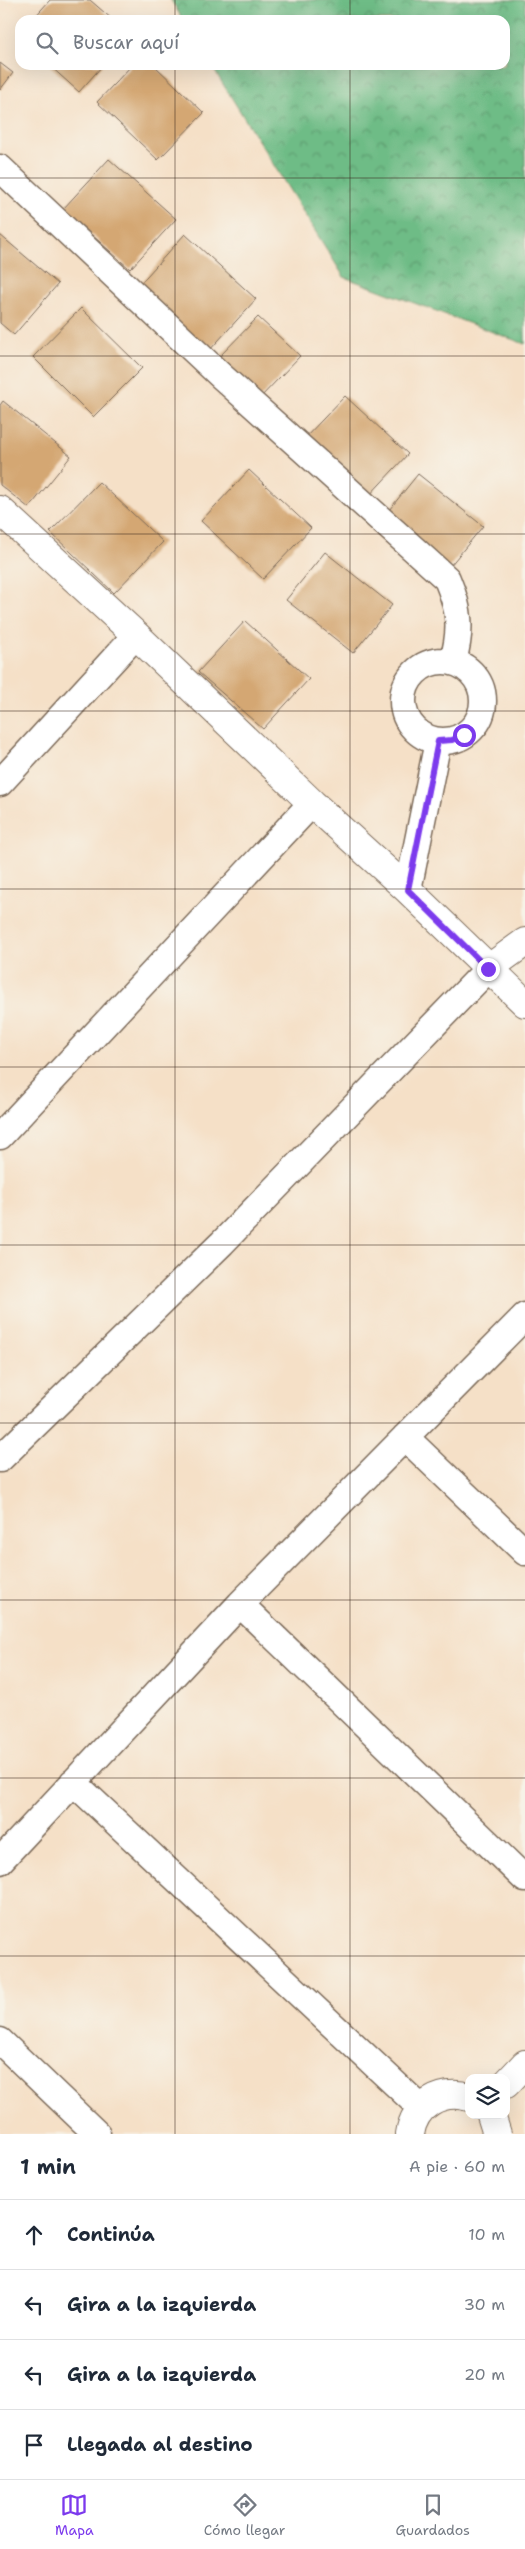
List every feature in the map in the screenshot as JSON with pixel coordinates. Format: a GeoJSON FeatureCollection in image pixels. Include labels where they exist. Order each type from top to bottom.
{"type":"FeatureCollection","features":[{"type":"Feature","properties":{"kind":"street"},"geometry":{"type":"LineString","coordinates":[[0,168],[219,374],[447,580],[458,606],[459,639],[453,661]]}},
{"type":"Feature","properties":{"kind":"street"},"geometry":{"type":"LineString","coordinates":[[0,510],[136,635],[312,803],[408,890],[525,1003]]}},
{"type":"Feature","properties":{"kind":"street"},"geometry":{"type":"LineString","coordinates":[[0,783],[136,635]]}},
{"type":"Feature","properties":{"kind":"street"},"geometry":{"type":"LineString","coordinates":[[439,660],[453,661],[465,666],[476,676],[482,688],[484,701],[481,714],[474,726],[464,735],[452,740],[438,741],[425,737],[414,730],[406,719],[403,693],[407,681],[421,667],[439,660]]}},
{"type":"Feature","properties":{"kind":"street"},"geometry":{"type":"LineString","coordinates":[[408,890],[438,741]]}},
{"type":"Feature","properties":{"kind":"street"},"geometry":{"type":"LineString","coordinates":[[0,1136],[312,803]]}},
{"type":"Feature","properties":{"kind":"street"},"geometry":{"type":"LineString","coordinates":[[0,1459],[222,1243],[488,969],[525,942]]}},
{"type":"Feature","properties":{"kind":"street"},"geometry":{"type":"LineString","coordinates":[[0,1861],[240,1604],[525,1316]]}},
{"type":"Feature","properties":{"kind":"street"},"geometry":{"type":"LineString","coordinates":[[405,1437],[525,1552]]}},
{"type":"Feature","properties":{"kind":"street"},"geometry":{"type":"LineString","coordinates":[[240,1604],[525,1879]]}},
{"type":"Feature","properties":{"kind":"street"},"geometry":{"type":"LineString","coordinates":[[73,1782],[421,2108]]}},
{"type":"Feature","properties":{"kind":"street"},"geometry":{"type":"LineString","coordinates":[[0,2041],[97,2134]]}},
{"type":"Feature","properties":{"kind":"street"},"geometry":{"type":"LineString","coordinates":[[510,2080],[525,2064]]}},
{"type":"Feature","properties":{"kind":"street"},"geometry":{"type":"LineString","coordinates":[[410,2134],[413,2120],[421,2108],[432,2100],[445,2095],[459,2094],[465,2096]]}},
{"type":"Feature","properties":{"kind":"street"},"geometry":{"type":"LineString","coordinates":[[492,2119],[498,2134]]}},
{"type":"Feature","properties":{"kind":"green space"},"geometry":{"type":"Polygon","coordinates":[[[171,0],[525,0],[525,344],[344,277],[214,70],[510,70],[510,15],[180,15],[171,0]]]}},
{"type":"Feature","properties":{"kind":"building"},"geometry":{"type":"Polygon","coordinates":[[[50,0],[90,0],[107,15],[36,15],[50,0]]]}},
{"type":"Feature","properties":{"kind":"building"},"geometry":{"type":"Polygon","coordinates":[[[0,63],[13,73],[0,90],[0,63]]]}},
{"type":"Feature","properties":{"kind":"building"},"geometry":{"type":"Polygon","coordinates":[[[55,70],[99,70],[79,92],[55,70]]]}},
{"type":"Feature","properties":{"kind":"building"},"geometry":{"type":"Polygon","coordinates":[[[127,70],[159,70],[204,113],[158,160],[97,102],[127,70]]]}},
{"type":"Feature","properties":{"kind":"building"},"geometry":{"type":"Polygon","coordinates":[[[109,159],[176,219],[130,269],[63,209],[109,159]]]}},
{"type":"Feature","properties":{"kind":"building"},"geometry":{"type":"Polygon","coordinates":[[[185,234],[256,299],[208,352],[137,287],[185,234]]]}},
{"type":"Feature","properties":{"kind":"building"},"geometry":{"type":"Polygon","coordinates":[[[0,235],[58,284],[14,335],[0,323],[0,235]]]}},
{"type":"Feature","properties":{"kind":"building"},"geometry":{"type":"Polygon","coordinates":[[[81,308],[142,368],[93,417],[33,357],[81,308]]]}},
{"type":"Feature","properties":{"kind":"building"},"geometry":{"type":"Polygon","coordinates":[[[258,317],[300,356],[259,399],[217,359],[258,317]]]}},
{"type":"Feature","properties":{"kind":"building"},"geometry":{"type":"Polygon","coordinates":[[[345,396],[408,454],[366,499],[302,441],[345,396]]]}},
{"type":"Feature","properties":{"kind":"building"},"geometry":{"type":"Polygon","coordinates":[[[3,401],[71,456],[29,508],[0,485],[0,405],[3,401]]]}},
{"type":"Feature","properties":{"kind":"building"},"geometry":{"type":"Polygon","coordinates":[[[249,470],[311,528],[263,579],[201,521],[249,470]]]}},
{"type":"Feature","properties":{"kind":"building"},"geometry":{"type":"Polygon","coordinates":[[[418,474],[483,526],[445,572],[381,520],[418,474]]]}},
{"type":"Feature","properties":{"kind":"building"},"geometry":{"type":"Polygon","coordinates":[[[99,482],[163,542],[114,593],[50,532],[99,482]]]}},
{"type":"Feature","properties":{"kind":"building"},"geometry":{"type":"Polygon","coordinates":[[[325,552],[392,605],[353,653],[286,600],[325,552]]]}},
{"type":"Feature","properties":{"kind":"building"},"geometry":{"type":"Polygon","coordinates":[[[245,621],[309,679],[263,729],[198,672],[245,621]]]}},
{"type":"Feature","properties":{"kind":"route"},"geometry":{"type":"LineString","coordinates":[[464,735],[452,740],[438,741],[408,890],[488,969]]}}]}
